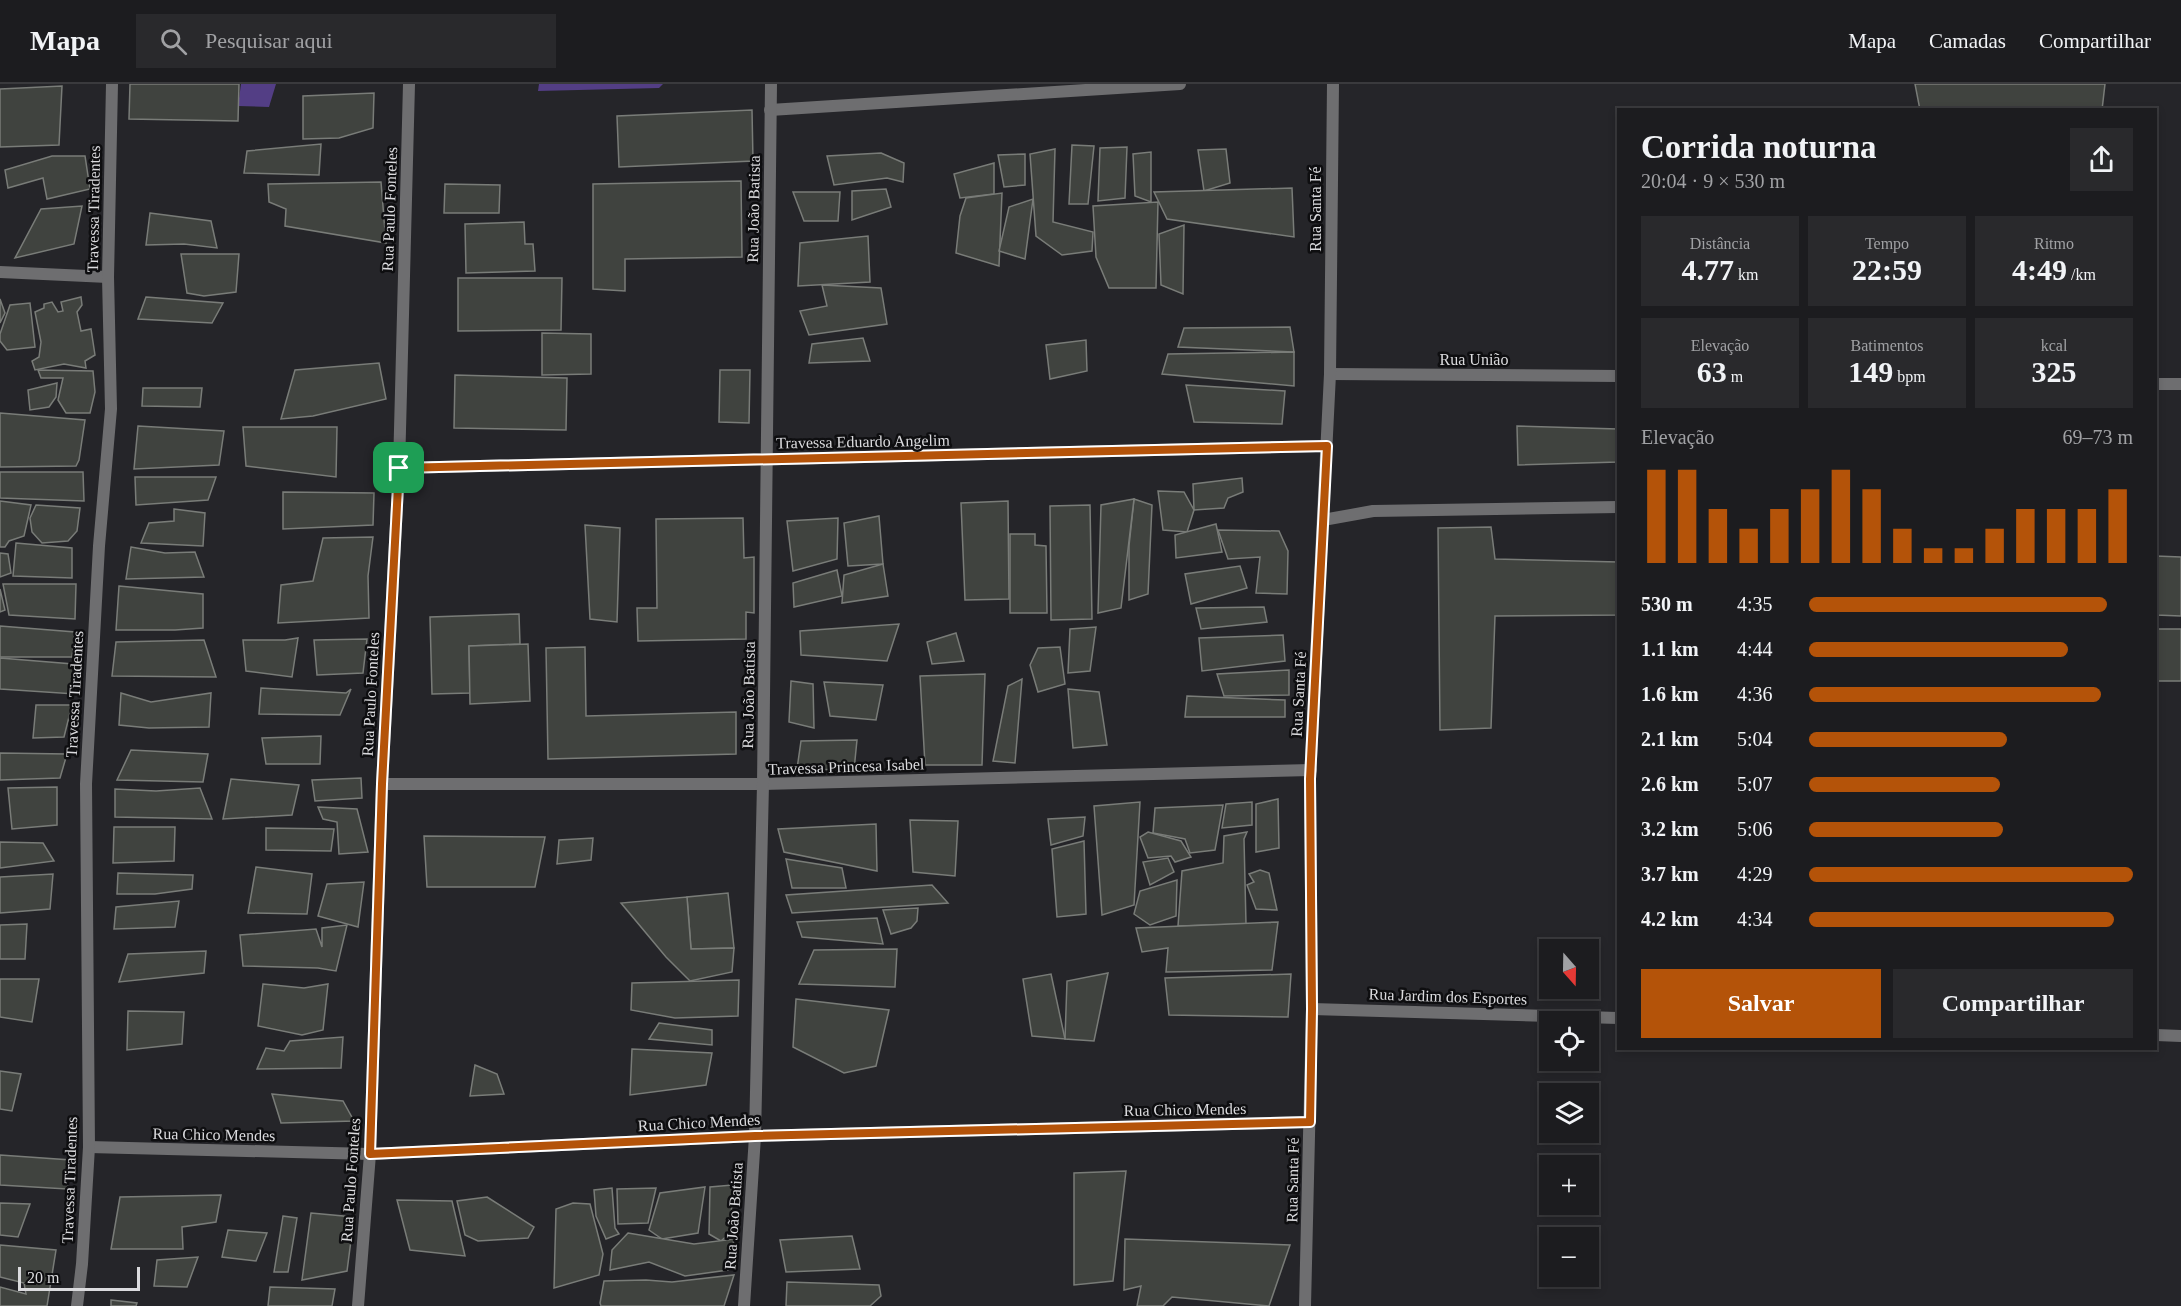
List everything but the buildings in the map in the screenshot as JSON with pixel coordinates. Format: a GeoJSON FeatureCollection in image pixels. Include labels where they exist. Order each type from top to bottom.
{"type":"FeatureCollection","features":[{"type":"Feature","properties":{"kind":"street","name":"Travessa Tiradentes"},"geometry":{"type":"LineString","coordinates":[[77,1306],[82,1264],[89,1147],[86,784],[99,546],[111,409],[108,277],[112,84]]}},
{"type":"Feature","properties":{"kind":"street","name":"Rua Paulo Fonteles"},"geometry":{"type":"LineString","coordinates":[[358,1306],[370,1154],[382,784],[399,468],[409,84]]}},
{"type":"Feature","properties":{"kind":"street","name":"Rua João Batista"},"geometry":{"type":"LineString","coordinates":[[744,1306],[755,1136],[763,784],[771,84]]}},
{"type":"Feature","properties":{"kind":"street"},"geometry":{"type":"LineString","coordinates":[[770,110],[1180,84]]}},
{"type":"Feature","properties":{"kind":"street","name":"Rua Santa Fé"},"geometry":{"type":"LineString","coordinates":[[1305,1306],[1312,1009],[1311,770],[1330,374],[1333,84]]}},
{"type":"Feature","properties":{"kind":"street"},"geometry":{"type":"LineString","coordinates":[[0,272],[108,277]]}},
{"type":"Feature","properties":{"kind":"street","name":"Rua União"},"geometry":{"type":"LineString","coordinates":[[1330,374],[1617,376]]}},
{"type":"Feature","properties":{"kind":"street"},"geometry":{"type":"LineString","coordinates":[[2157,384],[2181,384]]}},
{"type":"Feature","properties":{"kind":"street","name":"Travessa Eduardo Angelim"},"geometry":{"type":"LineString","coordinates":[[399,468],[1327,446]]}},
{"type":"Feature","properties":{"kind":"street"},"geometry":{"type":"LineString","coordinates":[[1323,520],[1373,511],[1617,507]]}},
{"type":"Feature","properties":{"kind":"street","name":"Travessa Princesa Isabel"},"geometry":{"type":"LineString","coordinates":[[382,784],[763,784],[1311,770]]}},
{"type":"Feature","properties":{"kind":"street","name":"Rua Jardim dos Esportes"},"geometry":{"type":"LineString","coordinates":[[1312,1009],[1617,1018]]}},
{"type":"Feature","properties":{"kind":"street"},"geometry":{"type":"LineString","coordinates":[[2157,1035],[2181,1036]]}},
{"type":"Feature","properties":{"kind":"street","name":"Rua Chico Mendes"},"geometry":{"type":"LineString","coordinates":[[89,1147],[370,1154],[755,1136],[1310,1122]]}},
{"type":"Feature","properties":{"kind":"shaded area"},"geometry":{"type":"Polygon","coordinates":[[[241,84],[276,84],[269,107],[238,106],[241,84]]]}},
{"type":"Feature","properties":{"kind":"shaded area"},"geometry":{"type":"Polygon","coordinates":[[[539,84],[663,84],[659,88],[538,91],[539,84]]]}},
{"type":"Feature","properties":{"kind":"route"},"geometry":{"type":"LineString","coordinates":[[1327,446],[1310,779],[1312,1009],[1310,1122],[755,1136],[370,1154],[382,784],[399,468],[1327,446]]}}]}
